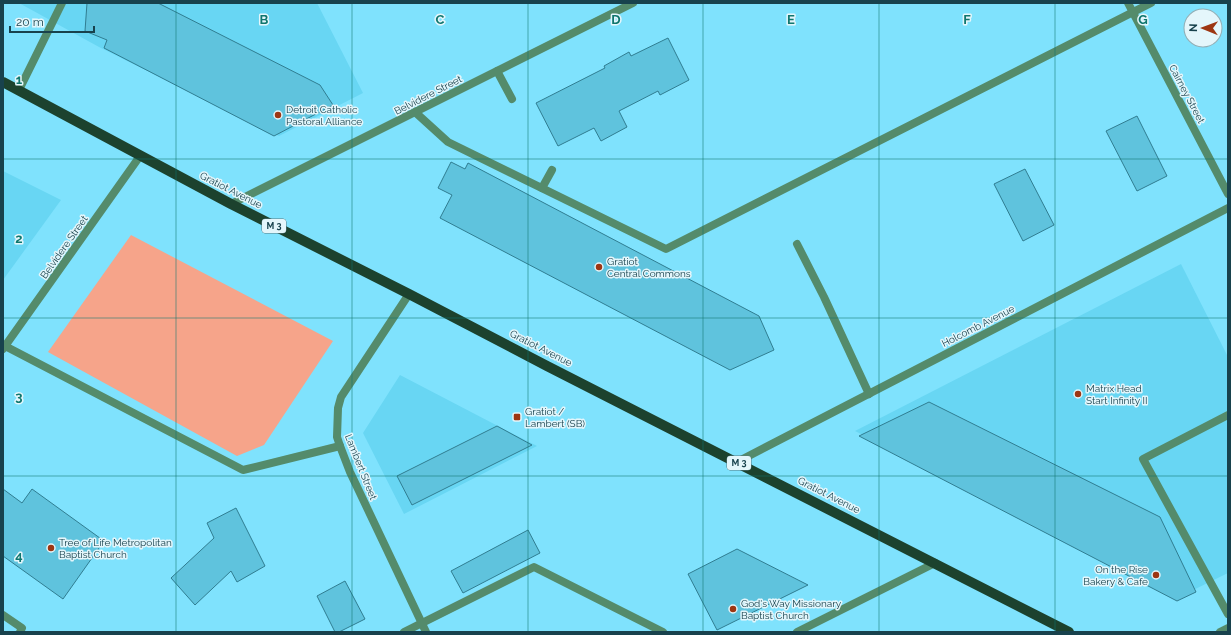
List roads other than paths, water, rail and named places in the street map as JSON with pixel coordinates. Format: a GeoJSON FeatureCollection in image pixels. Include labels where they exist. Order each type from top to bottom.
{"type":"FeatureCollection","features":[{"type":"Feature","properties":{"kind":"main road","name":"Gratiot Avenue"},"geometry":{"type":"LineString","coordinates":[[3,82],[231,204],[1070,632]]}},
{"type":"Feature","properties":{"kind":"street"},"geometry":{"type":"LineString","coordinates":[[19,90],[62,3]]}},
{"type":"Feature","properties":{"kind":"street","name":"Belvidere Street"},"geometry":{"type":"LineString","coordinates":[[231,204],[634,3]]}},
{"type":"Feature","properties":{"kind":"street","name":"Cairney Street"},"geometry":{"type":"LineString","coordinates":[[1128,3],[1228,194]]}},
{"type":"Feature","properties":{"kind":"street"},"geometry":{"type":"LineString","coordinates":[[415,112],[448,142],[666,249],[1151,3]]}},
{"type":"Feature","properties":{"kind":"street"},"geometry":{"type":"LineString","coordinates":[[497,71],[512,99]]}},
{"type":"Feature","properties":{"kind":"street","name":"Belvidere Street"},"geometry":{"type":"LineString","coordinates":[[4,348],[140,156]]}},
{"type":"Feature","properties":{"kind":"street"},"geometry":{"type":"LineString","coordinates":[[542,188],[552,170]]}},
{"type":"Feature","properties":{"kind":"street","name":"Holcomb Avenue"},"geometry":{"type":"LineString","coordinates":[[737,462],[1228,208]]}},
{"type":"Feature","properties":{"kind":"street"},"geometry":{"type":"LineString","coordinates":[[797,244],[824,297],[869,394]]}},
{"type":"Feature","properties":{"kind":"street","name":"Lambert Street"},"geometry":{"type":"LineString","coordinates":[[409,294],[341,397],[338,408],[337,437],[350,472],[426,632]]}},
{"type":"Feature","properties":{"kind":"street"},"geometry":{"type":"LineString","coordinates":[[4,348],[243,470],[340,446]]}},
{"type":"Feature","properties":{"kind":"street"},"geometry":{"type":"LineString","coordinates":[[1228,415],[1143,459],[1228,614]]}},
{"type":"Feature","properties":{"kind":"street"},"geometry":{"type":"LineString","coordinates":[[797,632],[935,563]]}},
{"type":"Feature","properties":{"kind":"street"},"geometry":{"type":"LineString","coordinates":[[404,632],[534,567],[663,632]]}},
{"type":"Feature","properties":{"kind":"street"},"geometry":{"type":"LineString","coordinates":[[3,615],[22,628],[20,632]]}},
{"type":"Feature","properties":{"kind":"street"},"geometry":{"type":"LineString","coordinates":[[1220,632],[1228,628]]}},
{"type":"Feature","properties":{"kind":"place","name":"Detroit Catholic Pastoral Alliance"},"geometry":{"type":"Point","coordinates":[278,115]}},
{"type":"Feature","properties":{"kind":"place","name":"Gratiot Central Commons"},"geometry":{"type":"Point","coordinates":[599,267]}},
{"type":"Feature","properties":{"kind":"place","name":"Matrix Head Start Infinity II"},"geometry":{"type":"Point","coordinates":[1078,394]}},
{"type":"Feature","properties":{"kind":"place","name":"Gratiot / Lambert (SB)"},"geometry":{"type":"Point","coordinates":[517,417]}},
{"type":"Feature","properties":{"kind":"place","name":"Tree of Life Metropolitan Baptist Church"},"geometry":{"type":"Point","coordinates":[51,548]}},
{"type":"Feature","properties":{"kind":"place","name":"On the Rise Bakery & Cafe"},"geometry":{"type":"Point","coordinates":[1156,575]}},
{"type":"Feature","properties":{"kind":"place","name":"God's Way Missionary Baptist Church"},"geometry":{"type":"Point","coordinates":[733,609]}}]}
